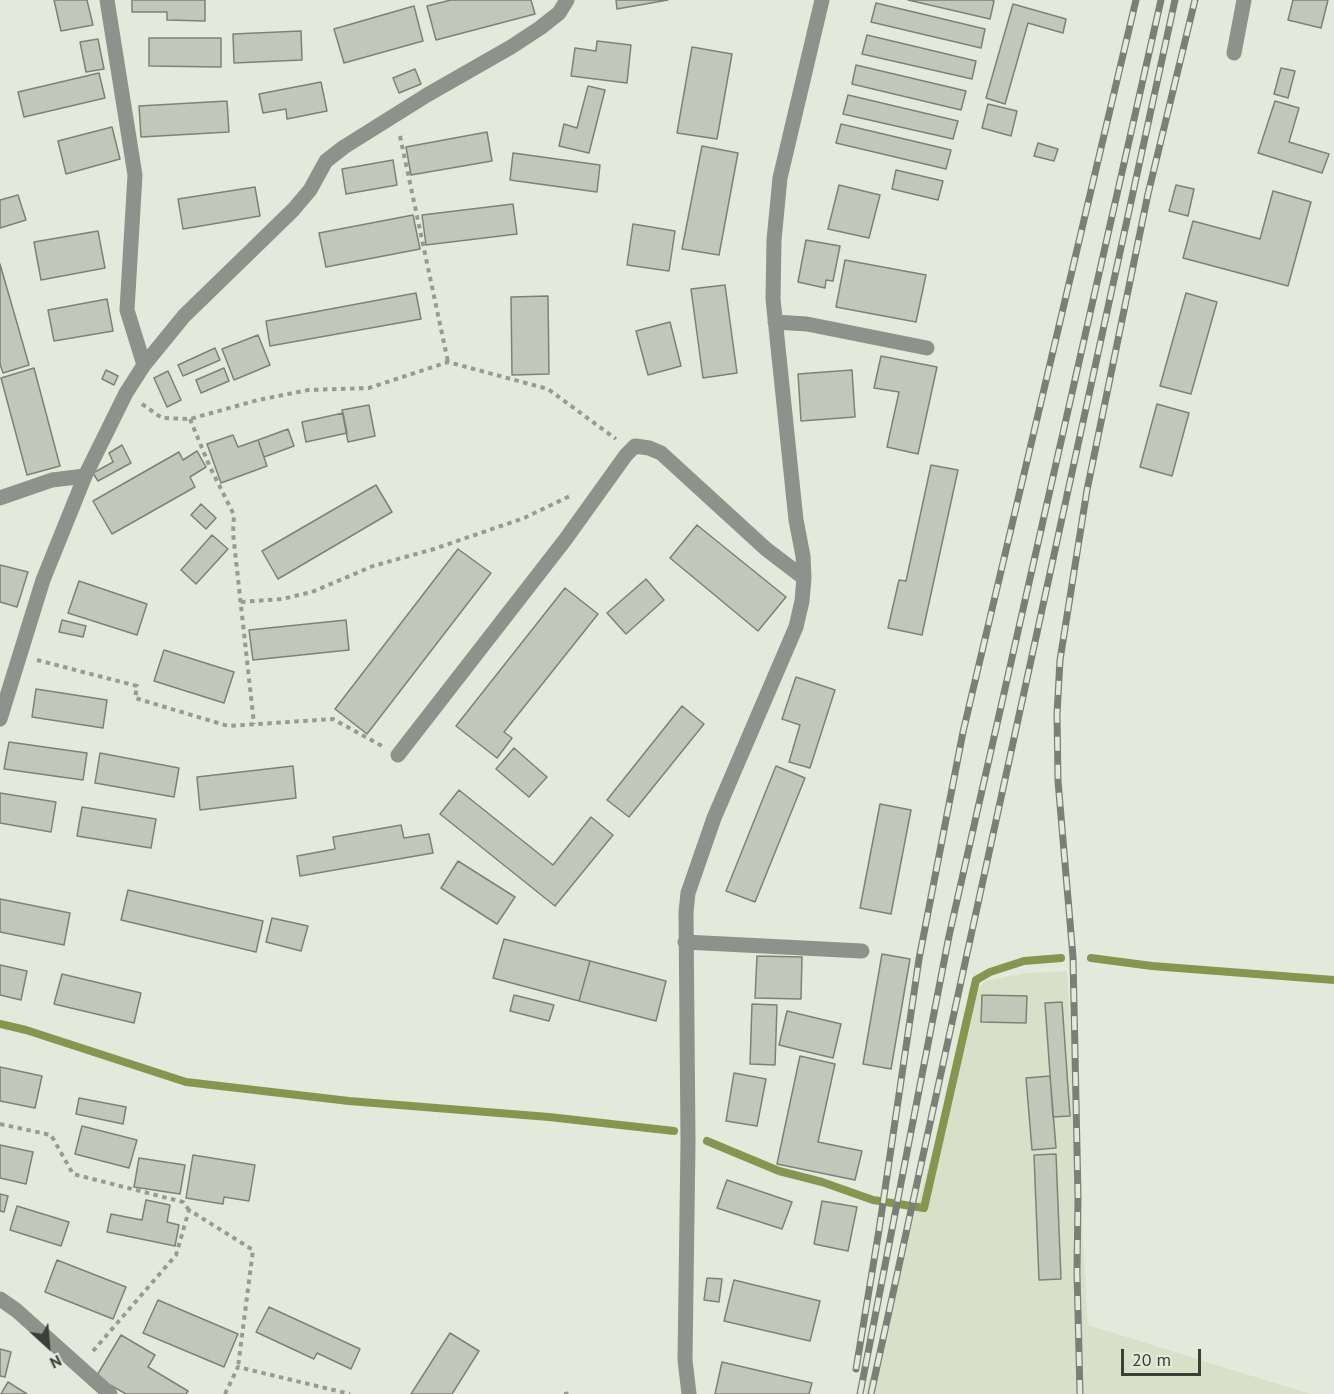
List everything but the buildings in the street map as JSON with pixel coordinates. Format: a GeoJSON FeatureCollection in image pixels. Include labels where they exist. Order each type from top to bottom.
{"type":"FeatureCollection","features":[{"type":"Feature","properties":{"kind":"street"},"geometry":{"type":"LineString","coordinates":[[106,0],[135,176],[127,310],[144,365]]}},
{"type":"Feature","properties":{"kind":"street"},"geometry":{"type":"LineString","coordinates":[[0,719],[43,580],[85,476],[126,393],[144,365],[191,308],[293,210],[310,190],[326,161],[396,114],[540,28],[559,14],[567,0]]}},
{"type":"Feature","properties":{"kind":"street"},"geometry":{"type":"LineString","coordinates":[[689,1394],[686,1360],[688,893],[700,856],[750,730],[796,627],[802,601],[804,578],[780,375],[773,275],[780,178],[822,0]]}},
{"type":"Feature","properties":{"kind":"street"},"geometry":{"type":"LineString","coordinates":[[1234,53],[1244,0]]}},
{"type":"Feature","properties":{"kind":"street"},"geometry":{"type":"LineString","coordinates":[[775,322],[807,324],[927,348]]}},
{"type":"Feature","properties":{"kind":"street"},"geometry":{"type":"LineString","coordinates":[[398,755],[635,446],[661,453],[766,549],[804,578]]}},
{"type":"Feature","properties":{"kind":"street"},"geometry":{"type":"LineString","coordinates":[[0,498],[52,480],[85,476]]}},
{"type":"Feature","properties":{"kind":"street"},"geometry":{"type":"LineString","coordinates":[[686,942],[862,951]]}},
{"type":"Feature","properties":{"kind":"street"},"geometry":{"type":"LineString","coordinates":[[0,1299],[110,1394]]}},
{"type":"Feature","properties":{"kind":"path"},"geometry":{"type":"LineString","coordinates":[[396,114],[447,362]]}},
{"type":"Feature","properties":{"kind":"path"},"geometry":{"type":"LineString","coordinates":[[126,393],[162,418],[189,419],[258,400],[308,390],[369,388],[447,362],[548,389],[631,450]]}},
{"type":"Feature","properties":{"kind":"path"},"geometry":{"type":"LineString","coordinates":[[189,419],[234,515],[254,724]]}},
{"type":"Feature","properties":{"kind":"path"},"geometry":{"type":"LineString","coordinates":[[241,602],[282,599],[312,591],[373,566],[434,549],[524,518],[569,495],[589,507]]}},
{"type":"Feature","properties":{"kind":"path"},"geometry":{"type":"LineString","coordinates":[[20,656],[137,686],[135,698],[228,726],[333,719],[398,755]]}},
{"type":"Feature","properties":{"kind":"path"},"geometry":{"type":"LineString","coordinates":[[0,1124],[51,1135],[73,1174],[183,1202],[189,1210],[253,1250],[238,1367],[225,1394]]}},
{"type":"Feature","properties":{"kind":"path"},"geometry":{"type":"LineString","coordinates":[[78,1367],[176,1255],[189,1210]]}},
{"type":"Feature","properties":{"kind":"path"},"geometry":{"type":"LineString","coordinates":[[238,1367],[350,1394]]}},
{"type":"Feature","properties":{"kind":"path"},"geometry":{"type":"LineString","coordinates":[[564,1394],[571,1393]]}},
{"type":"Feature","properties":{"kind":"shaded area"},"geometry":{"type":"Polygon","coordinates":[[[1067,971],[1088,1325],[1310,1394],[865,1394],[977,990],[985,981],[1027,973],[1067,971]]]}},
{"type":"Feature","properties":{"kind":"waterway"},"geometry":{"type":"LineString","coordinates":[[707,1141],[779,1171],[822,1182],[873,1200],[924,1208],[976,980],[990,972],[1024,961],[1061,958]]}},
{"type":"Feature","properties":{"kind":"waterway"},"geometry":{"type":"LineString","coordinates":[[1091,958],[1152,966],[1334,980]]}},
{"type":"Feature","properties":{"kind":"waterway"},"geometry":{"type":"LineString","coordinates":[[0,1024],[26,1030],[186,1082],[349,1101],[549,1117],[674,1131]]}},
{"type":"Feature","properties":{"kind":"railway"},"geometry":{"type":"LineString","coordinates":[[856,1369],[919,959],[963,732],[1136,0]]}},
{"type":"Feature","properties":{"kind":"railway"},"geometry":{"type":"LineString","coordinates":[[860,1394],[949,936],[1161,0]]}},
{"type":"Feature","properties":{"kind":"railway"},"geometry":{"type":"LineString","coordinates":[[871,1394],[1175,0]]}},
{"type":"Feature","properties":{"kind":"railway"},"geometry":{"type":"LineString","coordinates":[[1080,1394],[1073,957],[1058,781],[1057,714],[1060,660],[1087,490],[1148,194],[1195,0]]}}]}
